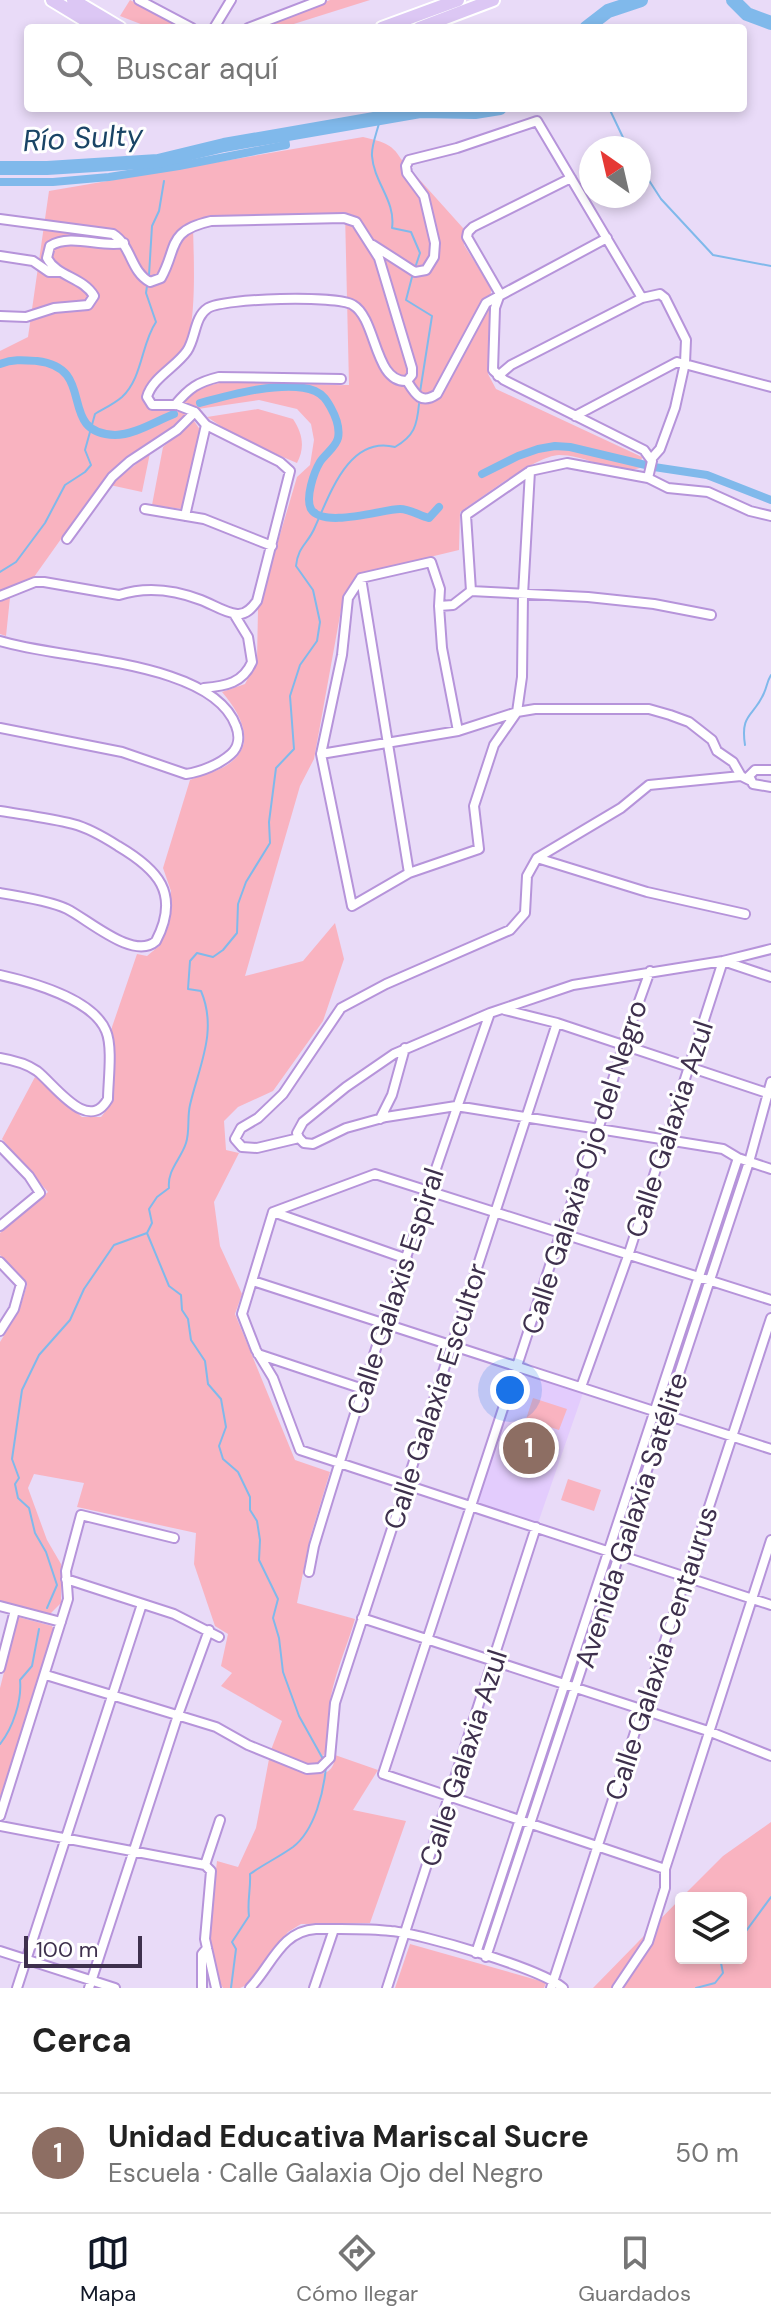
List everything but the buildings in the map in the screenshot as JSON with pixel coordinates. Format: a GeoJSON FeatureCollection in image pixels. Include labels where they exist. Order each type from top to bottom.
{"type":"FeatureCollection","features":[{"type":"Feature","properties":{"kind":"highway"},"geometry":{"type":"LineString","coordinates":[[52,0],[91,24]]}},
{"type":"Feature","properties":{"kind":"highway"},"geometry":{"type":"LineString","coordinates":[[73,0],[113,24]]}},
{"type":"Feature","properties":{"kind":"highway"},"geometry":{"type":"LineString","coordinates":[[393,24],[458,0]]}},
{"type":"Feature","properties":{"kind":"highway"},"geometry":{"type":"LineString","coordinates":[[430,24],[493,0]]}},
{"type":"Feature","properties":{"kind":"street"},"geometry":{"type":"LineString","coordinates":[[139,0],[150,3],[185,24]]}},
{"type":"Feature","properties":{"kind":"street"},"geometry":{"type":"LineString","coordinates":[[216,24],[231,0]]}},
{"type":"Feature","properties":{"kind":"street"},"geometry":{"type":"LineString","coordinates":[[258,24],[321,0]]}},
{"type":"Feature","properties":{"kind":"street"},"geometry":{"type":"LineString","coordinates":[[372,244],[415,272],[426,270],[432,263],[435,243],[424,196],[407,173],[409,160],[457,148],[537,121],[642,298]]}},
{"type":"Feature","properties":{"kind":"street"},"geometry":{"type":"LineString","coordinates":[[571,178],[468,232],[467,237],[500,294],[495,308],[492,363],[498,376],[638,446],[652,460]]}},
{"type":"Feature","properties":{"kind":"street"},"geometry":{"type":"LineString","coordinates":[[0,219],[113,234],[124,243],[138,274],[150,282],[161,278],[171,247],[197,224],[211,221],[344,218],[356,222],[372,244],[389,285],[412,368],[412,375],[407,381]]}},
{"type":"Feature","properties":{"kind":"street"},"geometry":{"type":"LineString","coordinates":[[407,381],[415,395],[423,399],[437,394],[486,303],[607,238]]}},
{"type":"Feature","properties":{"kind":"street"},"geometry":{"type":"LineString","coordinates":[[0,316],[26,317],[54,308],[88,305],[94,296],[89,288],[55,269],[47,258],[50,246],[56,243],[124,243]]}},
{"type":"Feature","properties":{"kind":"street"},"geometry":{"type":"LineString","coordinates":[[0,256],[33,261],[49,272],[61,272]]}},
{"type":"Feature","properties":{"kind":"street"},"geometry":{"type":"LineString","coordinates":[[498,376],[511,365],[642,298],[654,294],[665,298],[686,340],[685,363],[675,408],[660,449],[652,460],[648,478]]}},
{"type":"Feature","properties":{"kind":"street"},"geometry":{"type":"LineString","coordinates":[[0,596],[35,582],[119,595],[159,589],[201,600],[234,614],[251,609],[257,601],[290,471],[280,462],[206,425],[195,412],[175,405],[152,405],[147,397],[148,392],[189,348],[203,311],[209,307],[299,299],[349,302],[364,315],[378,353],[391,375],[407,381]]}},
{"type":"Feature","properties":{"kind":"street"},"geometry":{"type":"LineString","coordinates":[[575,416],[670,365],[685,363],[771,387]]}},
{"type":"Feature","properties":{"kind":"street"},"geometry":{"type":"LineString","coordinates":[[175,405],[188,389],[200,381],[219,377],[341,379]]}},
{"type":"Feature","properties":{"kind":"street"},"geometry":{"type":"LineString","coordinates":[[67,539],[112,477],[130,461],[177,430],[195,412]]}},
{"type":"Feature","properties":{"kind":"street"},"geometry":{"type":"LineString","coordinates":[[185,516],[206,425]]}},
{"type":"Feature","properties":{"kind":"street"},"geometry":{"type":"LineString","coordinates":[[471,591],[466,515],[530,471],[567,463],[648,478],[668,488],[718,495],[750,511],[771,516]]}},
{"type":"Feature","properties":{"kind":"street"},"geometry":{"type":"LineString","coordinates":[[458,731],[442,648],[440,589],[431,562],[361,578],[348,598],[342,655],[321,754],[352,906],[409,873],[479,849],[474,806],[494,745],[517,712],[522,677],[530,471]]}},
{"type":"Feature","properties":{"kind":"street"},"geometry":{"type":"LineString","coordinates":[[145,509],[204,519],[272,546]]}},
{"type":"Feature","properties":{"kind":"street"},"geometry":{"type":"LineString","coordinates":[[361,578],[409,873]]}},
{"type":"Feature","properties":{"kind":"street"},"geometry":{"type":"LineString","coordinates":[[439,606],[453,605],[471,591],[615,599],[711,615]]}},
{"type":"Feature","properties":{"kind":"street"},"geometry":{"type":"LineString","coordinates":[[203,688],[222,686],[242,678],[252,662],[248,637],[234,614]]}},
{"type":"Feature","properties":{"kind":"street"},"geometry":{"type":"LineString","coordinates":[[0,641],[178,678],[203,688],[230,715],[236,724],[239,741],[236,749],[226,758],[192,774],[177,773],[122,752],[0,728]]}},
{"type":"Feature","properties":{"kind":"street"},"geometry":{"type":"LineString","coordinates":[[321,754],[458,731],[535,709],[649,709],[689,722],[712,740],[717,751],[733,762],[745,778],[759,786],[771,787]]}},
{"type":"Feature","properties":{"kind":"street"},"geometry":{"type":"LineString","coordinates":[[299,1138],[257,1148],[242,1147],[235,1139],[241,1128],[258,1118],[283,1094],[341,1008],[386,984],[510,930],[525,913],[527,876],[537,858],[621,808],[649,785],[745,778],[755,770],[771,770]]}},
{"type":"Feature","properties":{"kind":"street"},"geometry":{"type":"LineString","coordinates":[[0,811],[73,824],[91,830],[133,855],[156,872],[161,880],[165,910],[156,941],[145,947],[116,938],[67,908],[0,893]]}},
{"type":"Feature","properties":{"kind":"street"},"geometry":{"type":"LineString","coordinates":[[537,858],[647,892],[745,914]]}},
{"type":"Feature","properties":{"kind":"street"},"geometry":{"type":"LineString","coordinates":[[771,949],[723,961],[573,985],[490,1013],[405,1048],[367,1071],[303,1122],[297,1133],[304,1143],[313,1144],[346,1128],[456,1106],[723,1149],[738,1158],[771,1169]]}},
{"type":"Feature","properties":{"kind":"street"},"geometry":{"type":"LineString","coordinates":[[723,961],[771,977]]}},
{"type":"Feature","properties":{"kind":"street","name":"Calle Galaxia Azul"},"geometry":{"type":"LineString","coordinates":[[581,1387],[628,1256],[723,961]]}},
{"type":"Feature","properties":{"kind":"street","name":"Calle Galaxia Ojo del Negro"},"geometry":{"type":"LineString","coordinates":[[451,1797],[383,1774],[650,971]]}},
{"type":"Feature","properties":{"kind":"street"},"geometry":{"type":"LineString","coordinates":[[0,975],[39,984],[61,993],[96,1016],[108,1036],[108,1099],[104,1107],[95,1112],[79,1110],[33,1068],[0,1058]]}},
{"type":"Feature","properties":{"kind":"street"},"geometry":{"type":"LineString","coordinates":[[502,1010],[557,1023],[769,1094]]}},
{"type":"Feature","properties":{"kind":"street","name":"Calle Galaxis Espiral"},"geometry":{"type":"LineString","coordinates":[[309,1572],[339,1462],[456,1106],[490,1013]]}},
{"type":"Feature","properties":{"kind":"street","name":"Calle Galaxia Escultor"},"geometry":{"type":"LineString","coordinates":[[178,1715],[216,1727],[248,1745],[307,1769],[320,1768],[330,1758],[335,1703],[557,1023]]}},
{"type":"Feature","properties":{"kind":"street"},"geometry":{"type":"LineString","coordinates":[[380,1119],[392,1095],[405,1048]]}},
{"type":"Feature","properties":{"kind":"street","name":"Avenida Galaxia Satélite"},"geometry":{"type":"LineString","coordinates":[[486,1957],[749,1162],[771,1082]]}},
{"type":"Feature","properties":{"kind":"street"},"geometry":{"type":"LineString","coordinates":[[0,1146],[29,1176],[40,1193],[0,1226]]}},
{"type":"Feature","properties":{"kind":"street","name":"Avenida Galaxia Satélite"},"geometry":{"type":"LineString","coordinates":[[476,1953],[738,1158]]}},
{"type":"Feature","properties":{"kind":"street"},"geometry":{"type":"LineString","coordinates":[[273,1212],[375,1174],[771,1300]]}},
{"type":"Feature","properties":{"kind":"street"},"geometry":{"type":"LineString","coordinates":[[273,1212],[407,1259]]}},
{"type":"Feature","properties":{"kind":"street"},"geometry":{"type":"LineString","coordinates":[[273,1212],[242,1314],[258,1354],[273,1378],[300,1450],[771,1605]]}},
{"type":"Feature","properties":{"kind":"street"},"geometry":{"type":"LineString","coordinates":[[0,1262],[21,1284],[14,1309],[0,1331]]}},
{"type":"Feature","properties":{"kind":"street"},"geometry":{"type":"LineString","coordinates":[[253,1281],[771,1449]]}},
{"type":"Feature","properties":{"kind":"street","name":"Calle Galaxia Centaurus"},"geometry":{"type":"LineString","coordinates":[[553,1984],[771,1318]]}},
{"type":"Feature","properties":{"kind":"street"},"geometry":{"type":"LineString","coordinates":[[258,1354],[363,1389]]}},
{"type":"Feature","properties":{"kind":"street"},"geometry":{"type":"LineString","coordinates":[[0,1816],[68,1599],[66,1571],[81,1515],[174,1538]]}},
{"type":"Feature","properties":{"kind":"street","name":"Calle Galaxia Azul"},"geometry":{"type":"LineString","coordinates":[[387,1988],[536,1527]]}},
{"type":"Feature","properties":{"kind":"street"},"geometry":{"type":"LineString","coordinates":[[617,1988],[648,1942],[665,1888],[665,1869],[771,1540]]}},
{"type":"Feature","properties":{"kind":"street"},"geometry":{"type":"LineString","coordinates":[[66,1579],[174,1614],[219,1637]]}},
{"type":"Feature","properties":{"kind":"street"},"geometry":{"type":"LineString","coordinates":[[17,1988],[142,1604]]}},
{"type":"Feature","properties":{"kind":"street"},"geometry":{"type":"LineString","coordinates":[[0,1606],[61,1622]]}},
{"type":"Feature","properties":{"kind":"street"},"geometry":{"type":"LineString","coordinates":[[0,1668],[15,1610]]}},
{"type":"Feature","properties":{"kind":"street"},"geometry":{"type":"LineString","coordinates":[[362,1618],[708,1731],[771,1756]]}},
{"type":"Feature","properties":{"kind":"street"},"geometry":{"type":"LineString","coordinates":[[90,1984],[209,1630]]}},
{"type":"Feature","properties":{"kind":"street"},"geometry":{"type":"LineString","coordinates":[[46,1675],[178,1715]]}},
{"type":"Feature","properties":{"kind":"street"},"geometry":{"type":"LineString","coordinates":[[451,1797],[665,1869]]}},
{"type":"Feature","properties":{"kind":"street"},"geometry":{"type":"LineString","coordinates":[[205,1865],[220,1820]]}},
{"type":"Feature","properties":{"kind":"street"},"geometry":{"type":"LineString","coordinates":[[0,1826],[205,1865],[211,1871],[205,1922],[216,1988]]}},
{"type":"Feature","properties":{"kind":"street"},"geometry":{"type":"LineString","coordinates":[[314,1988],[334,1929]]}},
{"type":"Feature","properties":{"kind":"street"},"geometry":{"type":"LineString","coordinates":[[250,1988],[286,1940],[304,1930],[334,1929],[405,1933],[476,1953],[563,1988]]}},
{"type":"Feature","properties":{"kind":"street"},"geometry":{"type":"LineString","coordinates":[[202,1988],[202,1954],[207,1948]]}},
{"type":"Feature","properties":{"kind":"street"},"geometry":{"type":"LineString","coordinates":[[0,1951],[90,1984],[115,1988]]}},
{"type":"Feature","properties":{"kind":"shaded area"},"geometry":{"type":"Polygon","coordinates":[[[130,0],[176,24],[141,24],[120,16],[130,0]]]}},
{"type":"Feature","properties":{"kind":"shaded area"},"geometry":{"type":"Polygon","coordinates":[[[330,0],[370,0],[294,24],[266,24],[330,0]]]}},
{"type":"Feature","properties":{"kind":"shaded area"},"geometry":{"type":"Polygon","coordinates":[[[363,137],[394,149],[463,228],[464,245],[491,288],[488,374],[496,389],[642,457],[640,468],[630,469],[559,455],[536,462],[460,512],[459,550],[359,574],[343,599],[314,759],[300,786],[245,976],[303,961],[335,923],[344,959],[323,1021],[273,1091],[238,1107],[224,1121],[226,1150],[239,1153],[214,1202],[220,1246],[242,1294],[235,1314],[295,1460],[330,1472],[310,1538],[297,1603],[355,1619],[333,1686],[326,1749],[313,1766],[271,1750],[282,1721],[221,1686],[232,1673],[221,1666],[228,1634],[215,1626],[194,1564],[196,1533],[77,1507],[84,1483],[34,1474],[28,1488],[47,1540],[61,1564],[61,1603],[49,1615],[0,1601],[0,1342],[19,1311],[27,1285],[0,1255],[0,1233],[48,1192],[2,1139],[35,1077],[82,1117],[101,1117],[112,1103],[112,1027],[137,954],[147,956],[159,946],[169,925],[171,891],[163,868],[190,780],[223,767],[237,757],[242,748],[244,739],[240,719],[222,692],[245,684],[257,661],[258,609],[297,477],[310,465],[314,440],[311,424],[297,409],[259,400],[198,409],[183,404],[186,395],[205,387],[245,380],[349,385],[345,213],[193,220],[193,311],[187,344],[181,355],[144,388],[144,398],[151,410],[188,412],[173,428],[126,458],[98,487],[34,577],[11,588],[6,636],[0,634],[0,351],[28,337],[49,191],[363,137]]]}},
{"type":"Feature","properties":{"kind":"shaded area"},"geometry":{"type":"Polygon","coordinates":[[[258,409],[293,419],[302,441],[297,463],[239,438],[207,417],[258,409]]]}},
{"type":"Feature","properties":{"kind":"shaded area"},"geometry":{"type":"Polygon","coordinates":[[[194,421],[201,431],[182,509],[152,505],[163,447],[194,421]]]}},
{"type":"Feature","properties":{"kind":"shaded area"},"geometry":{"type":"Polygon","coordinates":[[[150,453],[142,492],[110,485],[150,453]]]}},
{"type":"Feature","properties":{"kind":"shaded area"},"geometry":{"type":"Polygon","coordinates":[[[519,1371],[583,1393],[538,1523],[475,1503],[519,1371]]]}},
{"type":"Feature","properties":{"kind":"shaded area"},"geometry":{"type":"Polygon","coordinates":[[[533,1398],[567,1409],[559,1430],[526,1419],[533,1398]]]}},
{"type":"Feature","properties":{"kind":"shaded area"},"geometry":{"type":"Polygon","coordinates":[[[568,1479],[601,1490],[594,1511],[561,1500],[568,1479]]]}},
{"type":"Feature","properties":{"kind":"shaded area"},"geometry":{"type":"Polygon","coordinates":[[[18,1617],[52,1626],[55,1633],[0,1797],[0,1688],[18,1617]]]}},
{"type":"Feature","properties":{"kind":"shaded area"},"geometry":{"type":"Polygon","coordinates":[[[335,1755],[378,1770],[353,1810],[406,1821],[370,1923],[301,1924],[288,1932],[249,1984],[240,1988],[223,1988],[216,1975],[210,1944],[217,1861],[238,1867],[256,1828],[269,1759],[319,1774],[333,1766],[335,1755]]]}},
{"type":"Feature","properties":{"kind":"shaded area"},"geometry":{"type":"Polygon","coordinates":[[[771,1822],[771,1988],[593,1988],[675,1904],[675,1964],[747,1964],[747,1892],[687,1892],[723,1856],[771,1822]]]}},
{"type":"Feature","properties":{"kind":"shaded area"},"geometry":{"type":"Polygon","coordinates":[[[410,1944],[546,1983],[544,1988],[395,1988],[410,1944]]]}},
{"type":"Feature","properties":{"kind":"waterway","name":"Río Sulty"},"geometry":{"type":"LineString","coordinates":[[591,24],[608,11],[641,0]]}},
{"type":"Feature","properties":{"kind":"waterway","name":"Río Sulty"},"geometry":{"type":"LineString","coordinates":[[733,0],[747,14],[771,23]]}},
{"type":"Feature","properties":{"kind":"waterway","name":"Río Sulty"},"geometry":{"type":"LineString","coordinates":[[0,168],[158,161],[224,145],[414,112]]}},
{"type":"Feature","properties":{"kind":"waterway"},"geometry":{"type":"LineString","coordinates":[[611,112],[622,136]]}},
{"type":"Feature","properties":{"kind":"waterway"},"geometry":{"type":"LineString","coordinates":[[380,119],[373,147],[374,166],[391,209],[392,228],[411,232],[420,253],[416,265]]}},
{"type":"Feature","properties":{"kind":"waterway"},"geometry":{"type":"LineString","coordinates":[[0,182],[53,182],[109,177],[179,166],[286,145],[284,134]]}},
{"type":"Feature","properties":{"kind":"waterway"},"geometry":{"type":"LineString","coordinates":[[149,275],[152,226],[159,211],[164,181]]}},
{"type":"Feature","properties":{"kind":"waterway"},"geometry":{"type":"LineString","coordinates":[[651,184],[661,199],[713,255],[771,266]]}},
{"type":"Feature","properties":{"kind":"waterway"},"geometry":{"type":"LineString","coordinates":[[412,277],[406,300],[432,316],[420,392]]}},
{"type":"Feature","properties":{"kind":"waterway"},"geometry":{"type":"LineString","coordinates":[[0,572],[16,562],[45,523],[65,485],[91,465],[85,450],[95,414],[119,400],[129,389],[156,322],[146,293],[147,286]]}},
{"type":"Feature","properties":{"kind":"waterway"},"geometry":{"type":"LineString","coordinates":[[0,364],[27,360],[56,366],[67,375],[86,424],[97,432],[115,435],[130,433],[174,414]]}},
{"type":"Feature","properties":{"kind":"waterway"},"geometry":{"type":"LineString","coordinates":[[200,403],[274,387],[315,391],[331,408],[337,423],[338,438],[315,472],[310,492],[311,509],[318,515],[340,518],[400,509],[429,518],[439,507]]}},
{"type":"Feature","properties":{"kind":"waterway"},"geometry":{"type":"LineString","coordinates":[[323,1759],[299,1716],[283,1672],[273,1618],[278,1599],[259,1560],[257,1521],[250,1510],[250,1497],[238,1472],[223,1459],[219,1446],[226,1427],[221,1399],[208,1384],[205,1361],[191,1340],[181,1295],[169,1286],[147,1233],[152,1223],[149,1209],[157,1197],[169,1188],[172,1170],[186,1143],[190,1105],[205,1048],[206,1006],[201,991],[188,989],[190,961],[197,953],[213,957],[237,933],[238,904],[246,882],[270,843],[269,822],[276,768],[294,749],[290,696],[300,665],[317,641],[320,622],[313,590],[296,566],[299,554],[343,470],[365,450],[379,446],[395,447],[406,439],[416,424],[419,404]]}},
{"type":"Feature","properties":{"kind":"waterway"},"geometry":{"type":"LineString","coordinates":[[482,474],[538,449],[570,447],[654,467],[707,475],[771,500]]}},
{"type":"Feature","properties":{"kind":"waterway"},"geometry":{"type":"LineString","coordinates":[[745,745],[746,721],[760,701],[771,675]]}},
{"type":"Feature","properties":{"kind":"waterway"},"geometry":{"type":"LineString","coordinates":[[47,1608],[57,1585],[46,1552],[35,1533],[29,1508],[18,1498],[15,1484],[19,1478],[12,1459],[22,1390],[39,1355],[70,1320],[84,1289],[114,1245],[147,1233]]}},
{"type":"Feature","properties":{"kind":"waterway"},"geometry":{"type":"LineString","coordinates":[[0,1744],[16,1714],[20,1680],[32,1666],[39,1629]]}},
{"type":"Feature","properties":{"kind":"waterway"},"geometry":{"type":"LineString","coordinates":[[231,1988],[236,1949],[232,1942],[249,1916],[250,1874],[301,1840],[313,1820],[326,1766]]}},
{"type":"Feature","properties":{"kind":"waterway"},"geometry":{"type":"LineString","coordinates":[[747,1930],[771,1897]]}},
{"type":"Feature","properties":{"kind":"waterway"},"geometry":{"type":"LineString","coordinates":[[696,1988],[715,1983],[723,1973],[721,1964]]}},
{"type":"Feature","properties":{"kind":"place","name":"Unidad Educativa Mariscal Sucre"},"geometry":{"type":"Point","coordinates":[529,1448]}}]}
